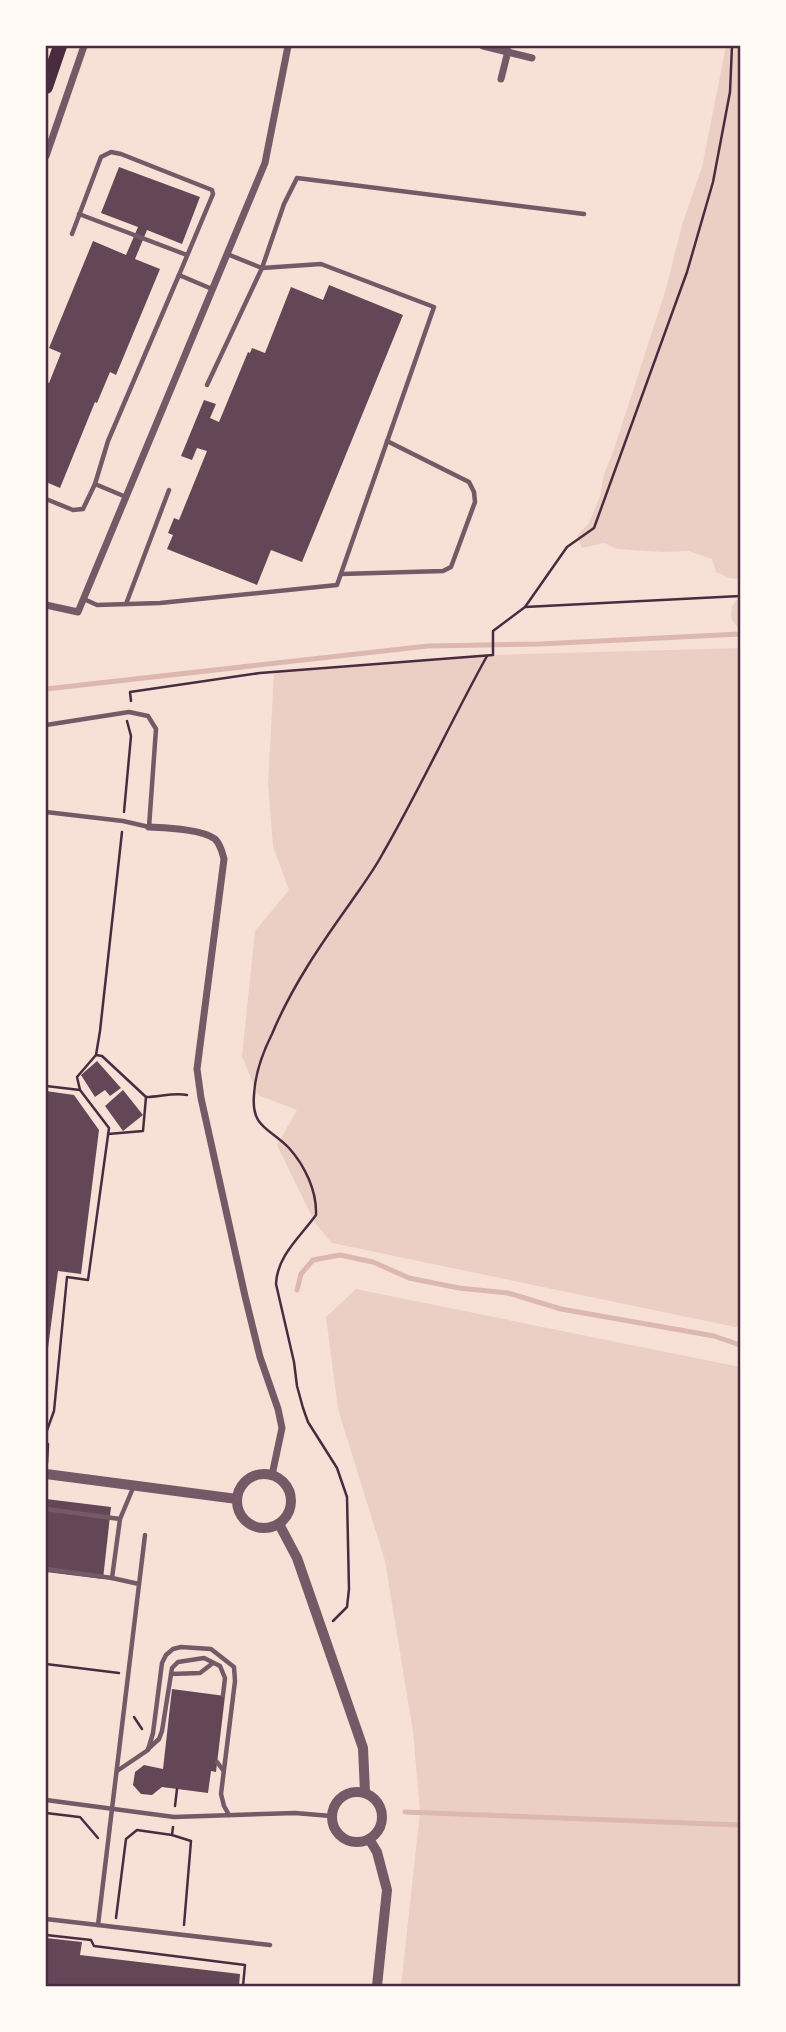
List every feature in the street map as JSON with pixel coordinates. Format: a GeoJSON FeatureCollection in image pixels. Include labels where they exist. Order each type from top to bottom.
{"type":"FeatureCollection","features":[{"type":"Feature","properties":{"kind":"main road"},"geometry":{"type":"LineString","coordinates":[[46,87],[60,46]]}},
{"type":"Feature","properties":{"kind":"street"},"geometry":{"type":"LineString","coordinates":[[46,156],[84,46]]}},
{"type":"Feature","properties":{"kind":"street"},"geometry":{"type":"LineString","coordinates":[[46,606],[78,612],[265,163],[288,46]]}},
{"type":"Feature","properties":{"kind":"street"},"geometry":{"type":"LineString","coordinates":[[483,46],[532,58]]}},
{"type":"Feature","properties":{"kind":"street"},"geometry":{"type":"LineString","coordinates":[[501,79],[508,51]]}},
{"type":"Feature","properties":{"kind":"street"},"geometry":{"type":"LineString","coordinates":[[149,827],[206,835],[215,839],[221,847],[224,859],[197,1069],[245,1296],[282,1428],[272,1475]]}},
{"type":"Feature","properties":{"kind":"street"},"geometry":{"type":"LineString","coordinates":[[46,1474],[237,1499]]}},
{"type":"Feature","properties":{"kind":"street"},"geometry":{"type":"LineString","coordinates":[[256,1475],[272,1475],[286,1485],[292,1501],[286,1518],[271,1527],[254,1526],[241,1515],[237,1499],[243,1484],[249,1479],[256,1475]]}},
{"type":"Feature","properties":{"kind":"street"},"geometry":{"type":"LineString","coordinates":[[279,1524],[297,1558],[363,1748],[365,1792]]}},
{"type":"Feature","properties":{"kind":"street"},"geometry":{"type":"LineString","coordinates":[[349,1792],[365,1792],[372,1796],[382,1810],[380,1826],[376,1833],[362,1842],[347,1840],[335,1830],[331,1816],[337,1801],[349,1792]]}},
{"type":"Feature","properties":{"kind":"street"},"geometry":{"type":"LineString","coordinates":[[369,1839],[377,1852],[387,1890],[377,1986]]}},
{"type":"Feature","properties":{"kind":"lane"},"geometry":{"type":"LineString","coordinates":[[46,499],[74,510],[83,509],[108,441],[214,194],[212,190],[111,152],[100,157],[72,233]]}},
{"type":"Feature","properties":{"kind":"lane"},"geometry":{"type":"LineString","coordinates":[[207,385],[262,268],[284,204],[298,178],[584,214]]}},
{"type":"Feature","properties":{"kind":"lane"},"geometry":{"type":"LineString","coordinates":[[79,214],[187,256]]}},
{"type":"Feature","properties":{"kind":"lane"},"geometry":{"type":"LineString","coordinates":[[83,599],[97,605],[160,603],[337,585],[434,307],[321,264],[262,268],[227,254]]}},
{"type":"Feature","properties":{"kind":"lane"},"geometry":{"type":"LineString","coordinates":[[179,275],[213,289]]}},
{"type":"Feature","properties":{"kind":"lane"},"geometry":{"type":"LineString","coordinates":[[341,574],[443,571],[451,567],[475,502],[474,492],[468,482],[387,441]]}},
{"type":"Feature","properties":{"kind":"lane"},"geometry":{"type":"LineString","coordinates":[[94,484],[126,497]]}},
{"type":"Feature","properties":{"kind":"lane"},"geometry":{"type":"LineString","coordinates":[[126,604],[169,490]]}},
{"type":"Feature","properties":{"kind":"lane"},"geometry":{"type":"LineString","coordinates":[[46,725],[124,713],[148,716],[156,729],[149,827],[123,821],[46,812]]}},
{"type":"Feature","properties":{"kind":"lane"},"geometry":{"type":"LineString","coordinates":[[112,1577],[120,1519],[134,1487]]}},
{"type":"Feature","properties":{"kind":"lane"},"geometry":{"type":"LineString","coordinates":[[46,1509],[120,1519]]}},
{"type":"Feature","properties":{"kind":"lane"},"geometry":{"type":"LineString","coordinates":[[98,1925],[145,1535]]}},
{"type":"Feature","properties":{"kind":"lane"},"geometry":{"type":"LineString","coordinates":[[46,1569],[112,1577],[139,1584]]}},
{"type":"Feature","properties":{"kind":"lane"},"geometry":{"type":"LineString","coordinates":[[148,1750],[162,1663],[166,1655],[181,1647],[211,1649],[234,1667],[235,1681],[221,1794],[229,1815]]}},
{"type":"Feature","properties":{"kind":"lane"},"geometry":{"type":"LineString","coordinates":[[116,1772],[159,1739],[170,1674],[178,1662],[204,1658],[220,1666],[225,1678],[223,1695]]}},
{"type":"Feature","properties":{"kind":"lane"},"geometry":{"type":"LineString","coordinates":[[170,1674],[200,1673],[213,1663]]}},
{"type":"Feature","properties":{"kind":"lane"},"geometry":{"type":"LineString","coordinates":[[218,1762],[224,1770]]}},
{"type":"Feature","properties":{"kind":"lane"},"geometry":{"type":"LineString","coordinates":[[46,1800],[174,1817],[295,1813],[331,1816]]}},
{"type":"Feature","properties":{"kind":"lane"},"geometry":{"type":"LineString","coordinates":[[46,1919],[270,1945]]}},
{"type":"Feature","properties":{"kind":"path"},"geometry":{"type":"LineString","coordinates":[[46,1433],[54,1411],[67,1277],[88,1280],[109,1128],[80,1090],[77,1077],[96,1055],[100,1031],[131,736],[123,703],[131,701],[130,692],[260,673],[493,655],[493,631],[525,607],[567,547],[594,528],[599,516],[687,272],[702,221],[713,182],[730,92],[732,46]]}},
{"type":"Feature","properties":{"kind":"path"},"geometry":{"type":"LineString","coordinates":[[525,607],[740,596]]}},
{"type":"Feature","properties":{"kind":"path"},"geometry":{"type":"LineString","coordinates":[[321,1628],[337,1619],[347,1607],[347,1497],[337,1468],[308,1422],[303,1408],[276,1284],[276,1272],[281,1262],[316,1215],[317,1206],[301,1164],[287,1146],[258,1123],[253,1109],[254,1092],[264,1050],[285,1004],[316,953],[383,855],[487,656]]}},
{"type":"Feature","properties":{"kind":"path"},"geometry":{"type":"LineString","coordinates":[[96,1055],[102,1056],[146,1097],[179,1093],[201,1098]]}},
{"type":"Feature","properties":{"kind":"path"},"geometry":{"type":"LineString","coordinates":[[46,1086],[80,1090]]}},
{"type":"Feature","properties":{"kind":"path"},"geometry":{"type":"LineString","coordinates":[[108,1134],[144,1131],[146,1097]]}},
{"type":"Feature","properties":{"kind":"path"},"geometry":{"type":"LineString","coordinates":[[46,1444],[46,1474]]}},
{"type":"Feature","properties":{"kind":"path"},"geometry":{"type":"LineString","coordinates":[[46,1664],[128,1674]]}},
{"type":"Feature","properties":{"kind":"path"},"geometry":{"type":"LineString","coordinates":[[172,1835],[177,1789]]}},
{"type":"Feature","properties":{"kind":"path"},"geometry":{"type":"LineString","coordinates":[[115,1927],[126,1839],[136,1830],[172,1835],[191,1841],[183,1936]]}},
{"type":"Feature","properties":{"kind":"path"},"geometry":{"type":"LineString","coordinates":[[46,1935],[91,1940],[94,1946],[246,1965],[243,1986]]}},
{"type":"Feature","properties":{"kind":"shaded area"},"geometry":{"type":"Polygon","coordinates":[[[726,46],[740,46],[740,579],[729,578],[716,572],[712,559],[689,551],[617,549],[604,543],[582,548],[577,536],[589,523],[600,496],[604,475],[665,292],[682,225],[702,167],[726,46]]]}},
{"type":"Feature","properties":{"kind":"shaded area"},"geometry":{"type":"Polygon","coordinates":[[[740,596],[740,631],[731,618],[732,606],[740,596]]]}},
{"type":"Feature","properties":{"kind":"shaded area"},"geometry":{"type":"Polygon","coordinates":[[[740,648],[740,1328],[332,1243],[315,1223],[277,1145],[297,1110],[258,1095],[242,1056],[255,931],[289,890],[273,846],[268,784],[274,672],[493,655],[740,648]]]}},
{"type":"Feature","properties":{"kind":"shaded area"},"geometry":{"type":"Polygon","coordinates":[[[356,1289],[740,1367],[740,1986],[401,1986],[420,1812],[413,1732],[385,1561],[338,1409],[326,1317],[356,1289]]]}},
{"type":"Feature","properties":{"kind":"building"},"geometry":{"type":"Polygon","coordinates":[[[119,167],[200,197],[182,244],[147,230],[135,259],[160,269],[116,375],[110,372],[97,403],[95,402],[60,488],[46,482],[46,382],[49,383],[61,353],[49,348],[93,241],[126,255],[138,227],[101,213],[119,167]]]}},
{"type":"Feature","properties":{"kind":"building"},"geometry":{"type":"Polygon","coordinates":[[[329,285],[403,315],[302,562],[271,550],[257,585],[167,549],[173,535],[168,533],[174,518],[179,520],[207,451],[197,448],[192,460],[181,456],[204,400],[216,404],[210,418],[219,422],[248,352],[250,353],[252,348],[265,353],[291,287],[323,300],[329,285]]]}},
{"type":"Feature","properties":{"kind":"building"},"geometry":{"type":"Polygon","coordinates":[[[97,1061],[121,1088],[110,1096],[105,1090],[95,1097],[81,1075],[97,1061]]]}},
{"type":"Feature","properties":{"kind":"building"},"geometry":{"type":"Polygon","coordinates":[[[123,1090],[143,1115],[123,1131],[105,1106],[123,1090]]]}},
{"type":"Feature","properties":{"kind":"building"},"geometry":{"type":"Polygon","coordinates":[[[46,1091],[74,1095],[99,1130],[81,1274],[58,1271],[47,1356],[46,1356],[46,1091]]]}},
{"type":"Feature","properties":{"kind":"building"},"geometry":{"type":"Polygon","coordinates":[[[46,1499],[111,1507],[103,1579],[46,1572],[46,1499]]]}},
{"type":"Feature","properties":{"kind":"building"},"geometry":{"type":"Polygon","coordinates":[[[172,1689],[225,1696],[216,1772],[211,1771],[208,1793],[162,1787],[152,1795],[141,1794],[133,1785],[135,1772],[144,1765],[163,1769],[172,1689]]]}},
{"type":"Feature","properties":{"kind":"building"},"geometry":{"type":"Polygon","coordinates":[[[46,1938],[82,1942],[80,1955],[240,1974],[239,1986],[46,1986],[46,1938]]]}},
{"type":"Feature","properties":{"kind":"waterway"},"geometry":{"type":"LineString","coordinates":[[46,689],[428,646],[540,644],[740,634]]}},
{"type":"Feature","properties":{"kind":"waterway"},"geometry":{"type":"LineString","coordinates":[[297,1290],[301,1274],[313,1260],[340,1255],[373,1262],[409,1278],[459,1288],[508,1293],[561,1309],[714,1336],[740,1345]]}},
{"type":"Feature","properties":{"kind":"waterway"},"geometry":{"type":"LineString","coordinates":[[405,1812],[740,1825]]}}]}
